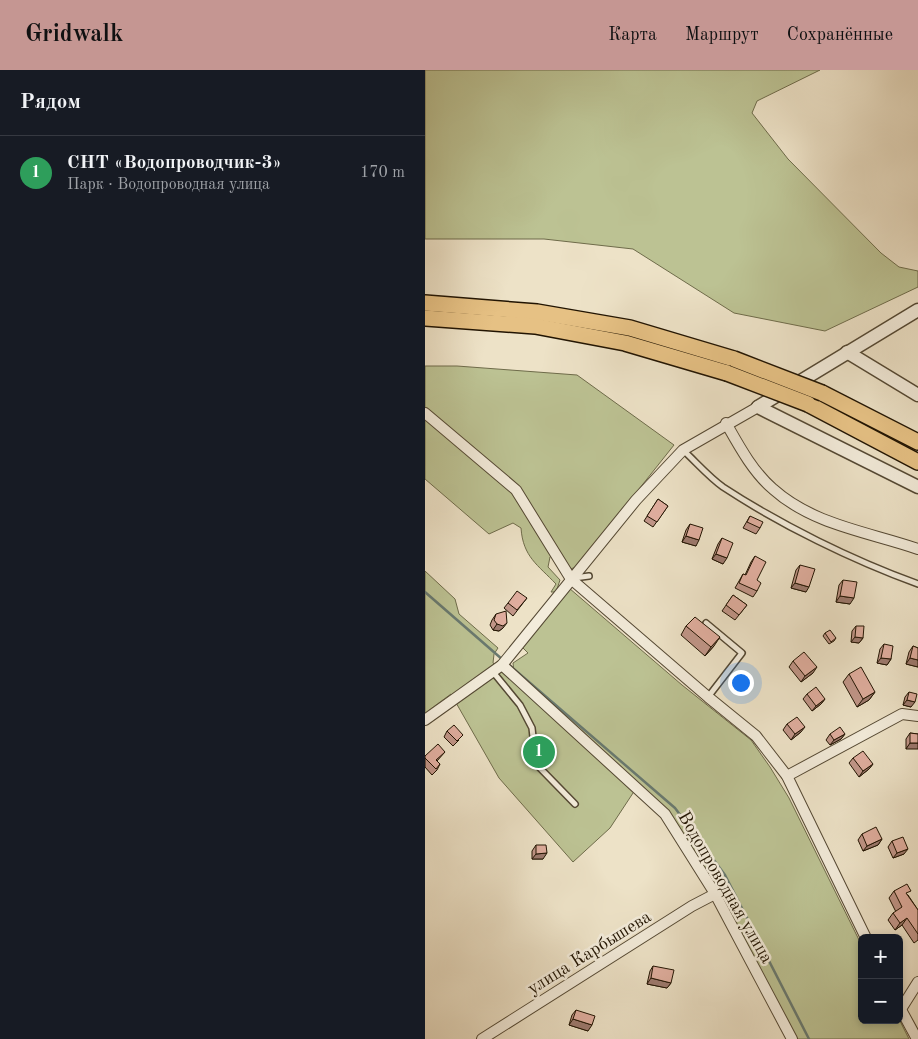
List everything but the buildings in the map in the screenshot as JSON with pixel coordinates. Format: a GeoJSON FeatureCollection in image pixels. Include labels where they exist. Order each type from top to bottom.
{"type":"FeatureCollection","features":[{"type":"Feature","properties":{"kind":"main road"},"geometry":{"type":"LineString","coordinates":[[425,302],[537,312],[630,328],[734,359],[822,393],[918,442]]}},
{"type":"Feature","properties":{"kind":"main road"},"geometry":{"type":"LineString","coordinates":[[425,318],[535,326],[625,343],[727,373],[808,404],[918,462]]}},
{"type":"Feature","properties":{"kind":"street"},"geometry":{"type":"LineString","coordinates":[[425,720],[497,668],[636,500],[683,450],[918,310]]}},
{"type":"Feature","properties":{"kind":"street"},"geometry":{"type":"LineString","coordinates":[[847,352],[918,395]]}},
{"type":"Feature","properties":{"kind":"street"},"geometry":{"type":"LineString","coordinates":[[758,407],[918,487]]}},
{"type":"Feature","properties":{"kind":"street"},"geometry":{"type":"LineString","coordinates":[[425,412],[517,490],[571,579],[756,736],[787,776],[864,934]]}},
{"type":"Feature","properties":{"kind":"street"},"geometry":{"type":"LineString","coordinates":[[726,423],[756,471],[773,489],[798,508],[857,531],[918,549]]}},
{"type":"Feature","properties":{"kind":"street","name":"Водопроводная улица"},"geometry":{"type":"LineString","coordinates":[[497,668],[665,814],[715,894],[792,1039]]}},
{"type":"Feature","properties":{"kind":"street"},"geometry":{"type":"LineString","coordinates":[[787,776],[902,714],[918,716]]}},
{"type":"Feature","properties":{"kind":"street","name":"улица Карбышева"},"geometry":{"type":"LineString","coordinates":[[482,1039],[692,906],[715,894]]}},
{"type":"Feature","properties":{"kind":"street"},"geometry":{"type":"LineString","coordinates":[[903,1003],[918,982]]}},
{"type":"Feature","properties":{"kind":"street"},"geometry":{"type":"LineString","coordinates":[[903,1013],[917,1039]]}},
{"type":"Feature","properties":{"kind":"lane"},"geometry":{"type":"LineString","coordinates":[[683,450],[722,486],[847,555],[918,584]]}},
{"type":"Feature","properties":{"kind":"lane"},"geometry":{"type":"LineString","coordinates":[[571,579],[589,576]]}},
{"type":"Feature","properties":{"kind":"lane"},"geometry":{"type":"LineString","coordinates":[[706,624],[742,653],[708,697]]}},
{"type":"Feature","properties":{"kind":"lane"},"geometry":{"type":"LineString","coordinates":[[497,668],[532,728],[536,764],[575,804]]}},
{"type":"Feature","properties":{"kind":"green space"},"geometry":{"type":"Polygon","coordinates":[[[425,70],[820,70],[757,101],[752,113],[788,159],[881,253],[899,267],[918,271],[918,287],[825,331],[734,313],[633,249],[544,239],[425,239],[425,70]]]}},
{"type":"Feature","properties":{"kind":"green space"},"geometry":{"type":"Polygon","coordinates":[[[425,366],[457,366],[577,375],[674,445],[577,567],[570,569],[557,551],[550,557],[548,567],[560,580],[556,592],[551,592],[556,584],[528,553],[522,538],[521,528],[513,523],[489,534],[425,479],[425,366]]]}},
{"type":"Feature","properties":{"kind":"green space"},"geometry":{"type":"Polygon","coordinates":[[[425,571],[455,599],[459,614],[498,648],[494,654],[493,663],[635,790],[610,828],[573,862],[499,778],[451,694],[425,713],[425,571]]]}},
{"type":"Feature","properties":{"kind":"green space"},"geometry":{"type":"Polygon","coordinates":[[[569,588],[682,685],[751,740],[789,798],[858,938],[858,1024],[902,1024],[909,1039],[797,1039],[668,812],[514,672],[513,663],[528,653],[522,647],[569,588]]]}},
{"type":"Feature","properties":{"kind":"waterway"},"geometry":{"type":"LineString","coordinates":[[425,592],[503,660]]}},
{"type":"Feature","properties":{"kind":"waterway"},"geometry":{"type":"LineString","coordinates":[[507,663],[675,808],[725,875],[809,1039]]}},
{"type":"Feature","properties":{"kind":"place","name":"СНТ «Водопроводчик-3»"},"geometry":{"type":"Point","coordinates":[539,752]}}]}
